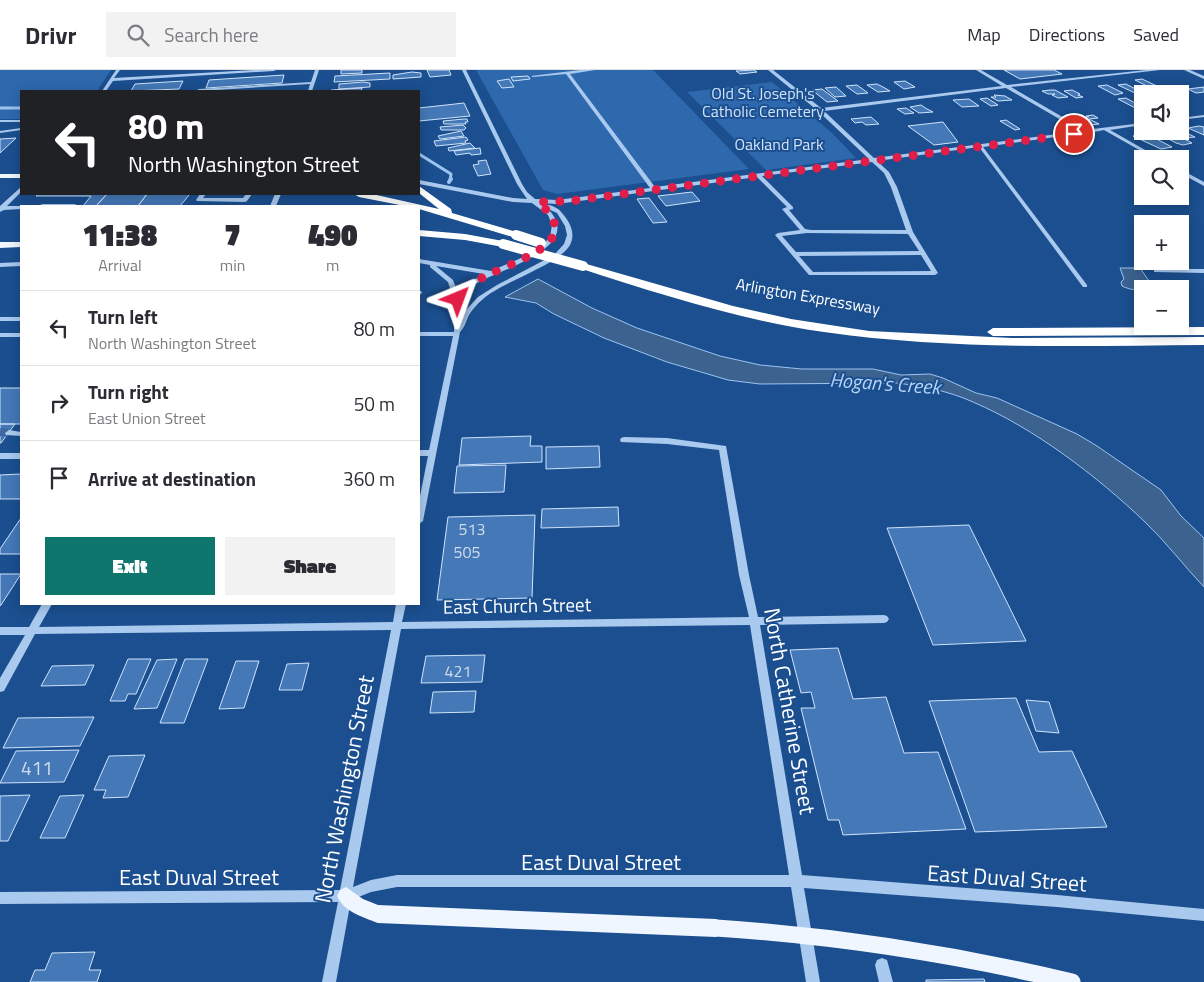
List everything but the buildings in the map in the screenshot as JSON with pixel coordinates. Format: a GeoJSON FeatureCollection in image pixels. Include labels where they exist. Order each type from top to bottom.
{"type":"FeatureCollection","features":[{"type":"Feature","properties":{"kind":"highway"},"geometry":{"type":"LineString","coordinates":[[420,190],[460,218]]}},
{"type":"Feature","properties":{"kind":"highway","name":"Arlington Expressway"},"geometry":{"type":"LineString","coordinates":[[364,195],[413,205]]}},
{"type":"Feature","properties":{"kind":"highway","name":"Arlington Expressway"},"geometry":{"type":"LineString","coordinates":[[420,207],[724,298],[823,323],[972,332],[1204,331]]}},
{"type":"Feature","properties":{"kind":"highway","name":"Arlington Expressway"},"geometry":{"type":"LineString","coordinates":[[420,233],[456,236],[503,244],[583,266],[713,306],[892,336],[965,341],[1200,341]]}},
{"type":"Feature","properties":{"kind":"main road"},"geometry":{"type":"LineString","coordinates":[[0,176],[20,176]]}},
{"type":"Feature","properties":{"kind":"main road"},"geometry":{"type":"LineString","coordinates":[[0,245],[20,245]]}},
{"type":"Feature","properties":{"kind":"main road"},"geometry":{"type":"LineString","coordinates":[[346,896],[357,905],[378,914],[716,928],[811,935],[918,949],[986,962],[1072,982]]}},
{"type":"Feature","properties":{"kind":"street"},"geometry":{"type":"LineString","coordinates":[[105,90],[118,70]]}},
{"type":"Feature","properties":{"kind":"street"},"geometry":{"type":"LineString","coordinates":[[112,80],[274,70]]}},
{"type":"Feature","properties":{"kind":"street"},"geometry":{"type":"LineString","coordinates":[[310,90],[317,70]]}},
{"type":"Feature","properties":{"kind":"street"},"geometry":{"type":"LineString","coordinates":[[420,516],[457,334],[460,294],[466,288],[535,253],[551,239],[555,229],[554,220],[548,211],[525,193],[464,70]]}},
{"type":"Feature","properties":{"kind":"street"},"geometry":{"type":"LineString","coordinates":[[533,76],[593,70]]}},
{"type":"Feature","properties":{"kind":"street"},"geometry":{"type":"LineString","coordinates":[[770,70],[820,110],[886,172],[894,187],[910,232],[935,273],[811,274],[778,235],[806,231],[910,232]]}},
{"type":"Feature","properties":{"kind":"street"},"geometry":{"type":"LineString","coordinates":[[978,70],[1087,133]]}},
{"type":"Feature","properties":{"kind":"street"},"geometry":{"type":"LineString","coordinates":[[820,110],[1006,86],[1158,70]]}},
{"type":"Feature","properties":{"kind":"street"},"geometry":{"type":"LineString","coordinates":[[1186,70],[1204,78]]}},
{"type":"Feature","properties":{"kind":"street"},"geometry":{"type":"LineString","coordinates":[[567,73],[654,190]]}},
{"type":"Feature","properties":{"kind":"street"},"geometry":{"type":"LineString","coordinates":[[199,90],[313,83]]}},
{"type":"Feature","properties":{"kind":"street"},"geometry":{"type":"LineString","coordinates":[[1189,118],[1204,116]]}},
{"type":"Feature","properties":{"kind":"street"},"geometry":{"type":"LineString","coordinates":[[0,121],[20,121]]}},
{"type":"Feature","properties":{"kind":"street"},"geometry":{"type":"LineString","coordinates":[[420,182],[488,196],[538,202],[557,202],[1087,133],[1134,125]]}},
{"type":"Feature","properties":{"kind":"street"},"geometry":{"type":"LineString","coordinates":[[1105,129],[1143,150]]}},
{"type":"Feature","properties":{"kind":"street"},"geometry":{"type":"LineString","coordinates":[[0,133],[20,131]]}},
{"type":"Feature","properties":{"kind":"street"},"geometry":{"type":"LineString","coordinates":[[981,147],[1085,286]]}},
{"type":"Feature","properties":{"kind":"street"},"geometry":{"type":"LineString","coordinates":[[759,176],[791,208],[785,209],[806,231]]}},
{"type":"Feature","properties":{"kind":"street"},"geometry":{"type":"LineString","coordinates":[[1189,176],[1204,184]]}},
{"type":"Feature","properties":{"kind":"street"},"geometry":{"type":"LineString","coordinates":[[1,208],[20,190]]}},
{"type":"Feature","properties":{"kind":"street"},"geometry":{"type":"LineString","coordinates":[[202,195],[199,200],[245,200],[248,195]]}},
{"type":"Feature","properties":{"kind":"street"},"geometry":{"type":"LineString","coordinates":[[457,334],[467,312],[477,301],[494,288],[560,254],[569,242],[568,226],[559,212],[538,202]]}},
{"type":"Feature","properties":{"kind":"street"},"geometry":{"type":"LineString","coordinates":[[1,208],[20,207]]}},
{"type":"Feature","properties":{"kind":"street"},"geometry":{"type":"LineString","coordinates":[[795,254],[923,253]]}},
{"type":"Feature","properties":{"kind":"street"},"geometry":{"type":"LineString","coordinates":[[421,261],[473,272],[494,273],[531,269]]}},
{"type":"Feature","properties":{"kind":"street"},"geometry":{"type":"LineString","coordinates":[[421,261],[434,267],[448,278],[454,287],[458,302]]}},
{"type":"Feature","properties":{"kind":"street"},"geometry":{"type":"LineString","coordinates":[[0,264],[20,264]]}},
{"type":"Feature","properties":{"kind":"street"},"geometry":{"type":"LineString","coordinates":[[1156,271],[1204,271]]}},
{"type":"Feature","properties":{"kind":"street"},"geometry":{"type":"LineString","coordinates":[[0,319],[20,319]]}},
{"type":"Feature","properties":{"kind":"street"},"geometry":{"type":"LineString","coordinates":[[420,334],[457,334]]}},
{"type":"Feature","properties":{"kind":"street"},"geometry":{"type":"LineString","coordinates":[[0,335],[20,335]]}},
{"type":"Feature","properties":{"kind":"street"},"geometry":{"type":"LineString","coordinates":[[9,432],[20,434]]}},
{"type":"Feature","properties":{"kind":"street"},"geometry":{"type":"LineString","coordinates":[[624,440],[667,441],[722,448]]}},
{"type":"Feature","properties":{"kind":"street","name":"North Catherine Street"},"geometry":{"type":"LineString","coordinates":[[722,448],[744,575],[754,620],[813,982]]}},
{"type":"Feature","properties":{"kind":"street"},"geometry":{"type":"LineString","coordinates":[[420,453],[433,453]]}},
{"type":"Feature","properties":{"kind":"street"},"geometry":{"type":"LineString","coordinates":[[0,456],[20,456]]}},
{"type":"Feature","properties":{"kind":"street"},"geometry":{"type":"LineString","coordinates":[[0,688],[46,605]]}},
{"type":"Feature","properties":{"kind":"street","name":"North Washington Street"},"geometry":{"type":"LineString","coordinates":[[329,982],[402,605]]}},
{"type":"Feature","properties":{"kind":"street","name":"East Church Street"},"geometry":{"type":"LineString","coordinates":[[0,630],[884,619]]}},
{"type":"Feature","properties":{"kind":"street","name":"East Duval Street"},"geometry":{"type":"LineString","coordinates":[[0,898],[346,896],[371,886],[397,881],[796,881],[941,894],[1057,901],[1204,915]]}},
{"type":"Feature","properties":{"kind":"street"},"geometry":{"type":"LineString","coordinates":[[882,965],[886,982]]}},
{"type":"Feature","properties":{"kind":"green space"},"geometry":{"type":"Polygon","coordinates":[[[0,70],[111,70],[98,90],[20,90],[20,119],[0,119],[0,70]]]}},
{"type":"Feature","properties":{"kind":"green space"},"geometry":{"type":"Polygon","coordinates":[[[476,70],[653,70],[749,169],[557,194],[543,190],[476,70]]]}},
{"type":"Feature","properties":{"kind":"green space"},"geometry":{"type":"Polygon","coordinates":[[[772,82],[832,133],[856,158],[766,170],[687,92],[772,82]]]}},
{"type":"Feature","properties":{"kind":"water"},"geometry":{"type":"Polygon","coordinates":[[[1120,268],[1141,270],[1148,280],[1134,280],[1134,290],[1122,286],[1121,282],[1124,279],[1120,268]]]}},
{"type":"Feature","properties":{"kind":"water"},"geometry":{"type":"Polygon","coordinates":[[[538,279],[592,308],[637,328],[720,356],[760,365],[802,369],[873,369],[901,375],[930,374],[976,393],[997,398],[1077,434],[1161,490],[1181,516],[1204,538],[1204,587],[1145,522],[1086,471],[1042,439],[973,402],[935,390],[896,383],[760,384],[728,380],[667,362],[604,338],[554,314],[536,303],[505,297],[538,279]]]}},
{"type":"Feature","properties":{"kind":"waterway","name":"Hogan's Creek"},"geometry":{"type":"LineString","coordinates":[[0,108],[20,108]]}},
{"type":"Feature","properties":{"kind":"waterway","name":"Hogan's Creek"},"geometry":{"type":"LineString","coordinates":[[420,155],[451,174],[450,180]]}},
{"type":"Feature","properties":{"kind":"tunnel"},"geometry":{"type":"LineString","coordinates":[[0,432],[9,433]]}},
{"type":"Feature","properties":{"kind":"route"},"geometry":{"type":"LineString","coordinates":[[458,299],[460,294],[470,285],[530,255],[543,247],[551,239],[555,229],[554,220],[538,202],[570,201],[1074,134]]}},
{"type":"Feature","properties":{"kind":"park label","name":"Old St. Joseph's Catholic Cemetery"},"geometry":{"type":"Point","coordinates":[763,102]}},
{"type":"Feature","properties":{"kind":"park label","name":"Oakland Park"},"geometry":{"type":"Point","coordinates":[779,144]}}]}
